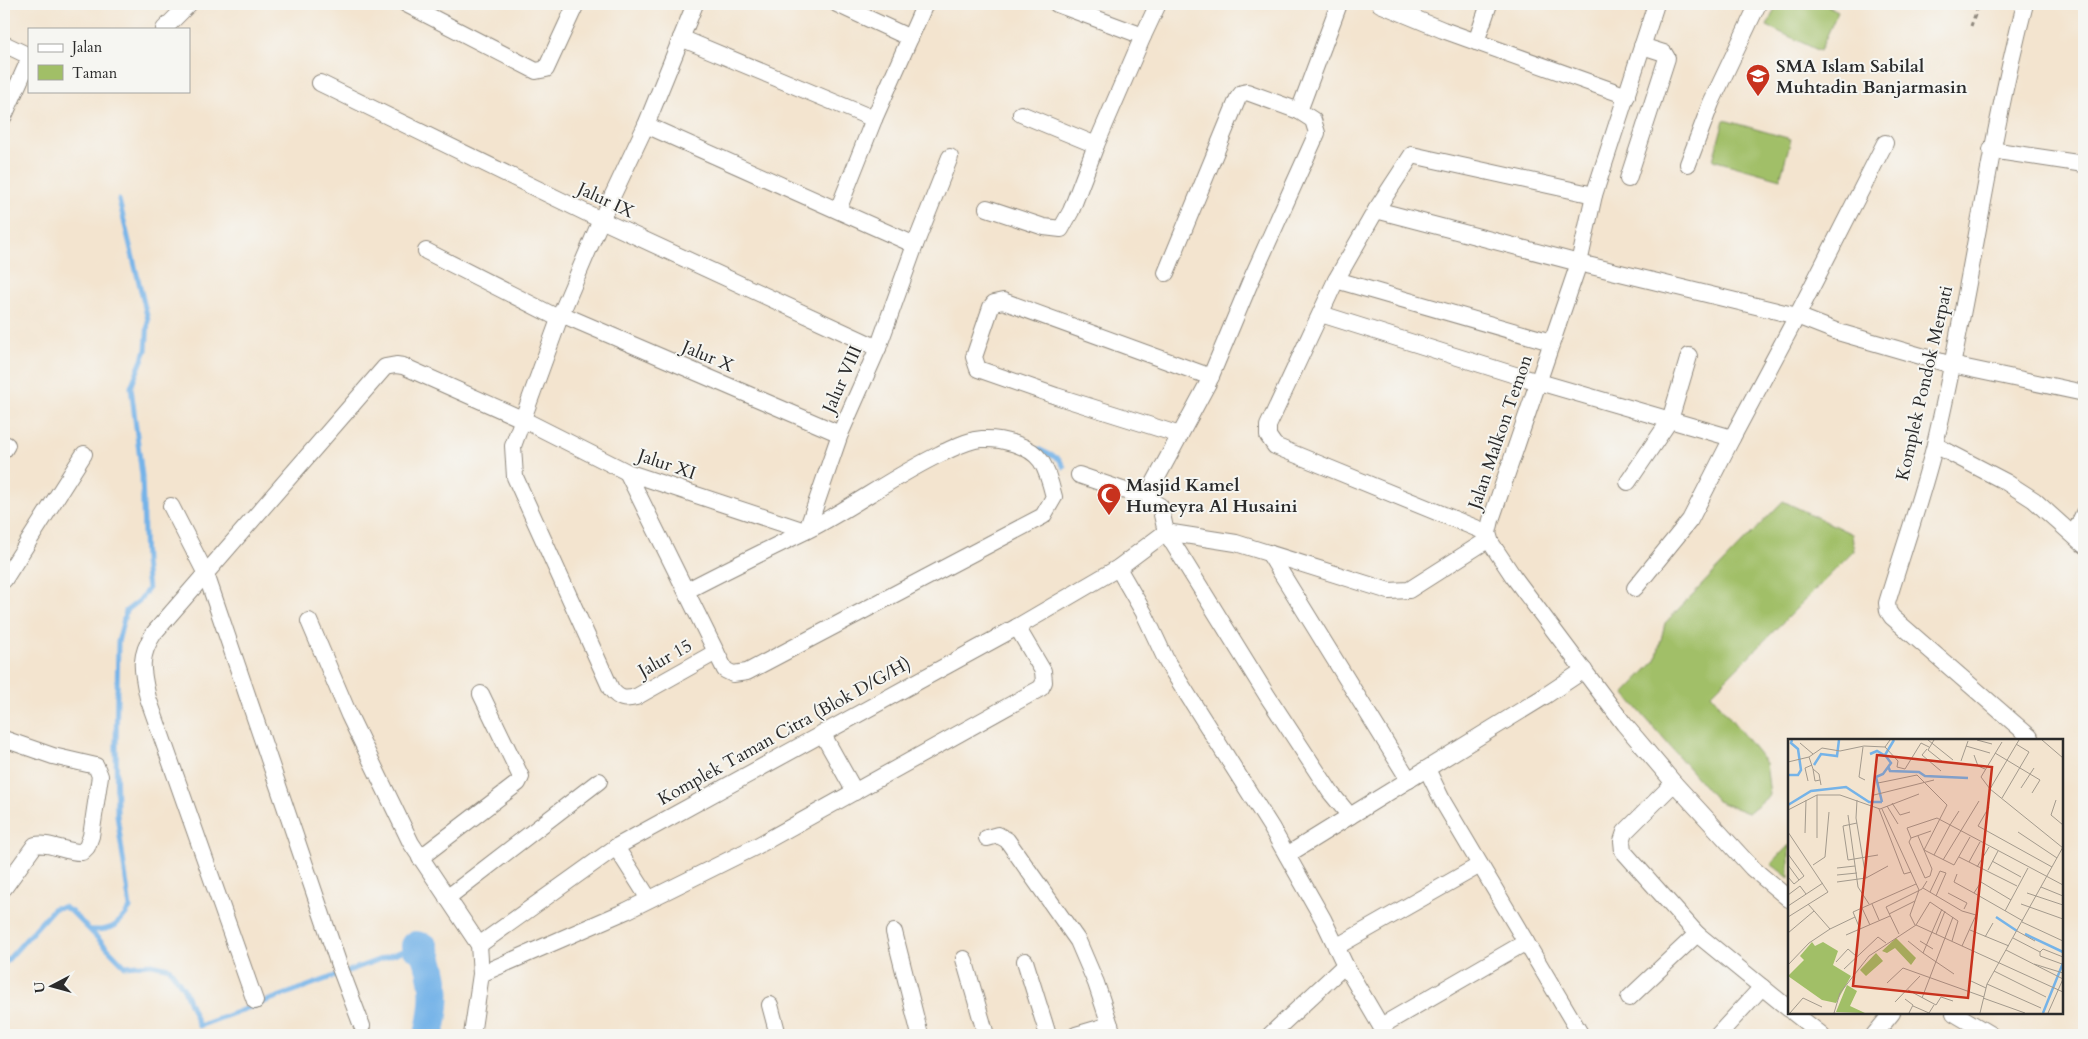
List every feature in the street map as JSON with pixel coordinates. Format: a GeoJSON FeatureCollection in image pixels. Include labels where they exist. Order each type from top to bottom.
{"type":"FeatureCollection","features":[{"type":"Feature","properties":{"kind":"street"},"geometry":{"type":"LineString","coordinates":[[165,28],[189,4]]}},
{"type":"Feature","properties":{"kind":"street"},"geometry":{"type":"LineString","coordinates":[[406,4],[536,72],[546,69],[576,4]]}},
{"type":"Feature","properties":{"kind":"street"},"geometry":{"type":"LineString","coordinates":[[522,419],[534,392],[560,317],[646,125],[695,4]]}},
{"type":"Feature","properties":{"kind":"street"},"geometry":{"type":"LineString","coordinates":[[837,4],[910,38]]}},
{"type":"Feature","properties":{"kind":"street"},"geometry":{"type":"LineString","coordinates":[[838,210],[874,119],[926,4]]}},
{"type":"Feature","properties":{"kind":"street"},"geometry":{"type":"LineString","coordinates":[[1057,4],[1143,36]]}},
{"type":"Feature","properties":{"kind":"street"},"geometry":{"type":"LineString","coordinates":[[987,208],[1044,227],[1061,229],[1072,212],[1096,145],[1158,4]]}},
{"type":"Feature","properties":{"kind":"street"},"geometry":{"type":"LineString","coordinates":[[1300,112],[1339,4]]}},
{"type":"Feature","properties":{"kind":"street"},"geometry":{"type":"LineString","coordinates":[[1380,4],[1476,42],[1626,96]]}},
{"type":"Feature","properties":{"kind":"street"},"geometry":{"type":"LineString","coordinates":[[1476,42],[1489,4]]}},
{"type":"Feature","properties":{"kind":"street","name":"Jalan Malkon Temon"},"geometry":{"type":"LineString","coordinates":[[1488,536],[1491,520],[1579,263],[1594,195],[1656,4]]}},
{"type":"Feature","properties":{"kind":"street"},"geometry":{"type":"LineString","coordinates":[[1688,164],[1711,102],[1758,4]]}},
{"type":"Feature","properties":{"kind":"street","name":"Komplek Pondok Merpati"},"geometry":{"type":"LineString","coordinates":[[2025,4],[1991,150],[1952,365],[1935,445],[1887,603],[1888,611],[1898,623],[2030,738]]}},
{"type":"Feature","properties":{"kind":"street"},"geometry":{"type":"LineString","coordinates":[[681,38],[874,119]]}},
{"type":"Feature","properties":{"kind":"street"},"geometry":{"type":"LineString","coordinates":[[4,44],[28,56]]}},
{"type":"Feature","properties":{"kind":"street"},"geometry":{"type":"LineString","coordinates":[[1628,179],[1666,58],[1664,54],[1642,46]]}},
{"type":"Feature","properties":{"kind":"street"},"geometry":{"type":"LineString","coordinates":[[4,116],[28,62]]}},
{"type":"Feature","properties":{"kind":"street","name":"Jalur IX"},"geometry":{"type":"LineString","coordinates":[[320,83],[602,220],[878,348]]}},
{"type":"Feature","properties":{"kind":"street"},"geometry":{"type":"LineString","coordinates":[[1146,498],[1211,376],[1317,133],[1313,120],[1300,112],[1247,92],[1242,93],[1238,98],[1166,273]]}},
{"type":"Feature","properties":{"kind":"street"},"geometry":{"type":"LineString","coordinates":[[1020,114],[1096,145]]}},
{"type":"Feature","properties":{"kind":"street"},"geometry":{"type":"LineString","coordinates":[[646,125],[916,245]]}},
{"type":"Feature","properties":{"kind":"street"},"geometry":{"type":"LineString","coordinates":[[1635,588],[1690,520],[1797,316],[1885,142]]}},
{"type":"Feature","properties":{"kind":"street"},"geometry":{"type":"LineString","coordinates":[[1991,150],[2084,164]]}},
{"type":"Feature","properties":{"kind":"street"},"geometry":{"type":"LineString","coordinates":[[1594,195],[1412,155],[1376,210],[1336,280],[1268,426],[1268,436],[1271,442],[1284,450],[1488,536],[1513,576],[1624,724],[1674,783],[1752,868],[1788,898]]}},
{"type":"Feature","properties":{"kind":"street","name":"Jalur VIII"},"geometry":{"type":"LineString","coordinates":[[806,530],[840,434],[878,348],[950,157]]}},
{"type":"Feature","properties":{"kind":"street"},"geometry":{"type":"LineString","coordinates":[[1376,210],[1579,263],[1797,316],[1838,332],[1952,365],[2084,393]]}},
{"type":"Feature","properties":{"kind":"street","name":"Jalur X"},"geometry":{"type":"LineString","coordinates":[[426,251],[560,317],[840,434]]}},
{"type":"Feature","properties":{"kind":"street"},"geometry":{"type":"LineString","coordinates":[[1336,280],[1551,342]]}},
{"type":"Feature","properties":{"kind":"street"},"geometry":{"type":"LineString","coordinates":[[1180,435],[978,370],[974,357],[991,307],[994,303],[1003,301],[1211,376]]}},
{"type":"Feature","properties":{"kind":"street"},"geometry":{"type":"LineString","coordinates":[[1321,314],[1732,438]]}},
{"type":"Feature","properties":{"kind":"street"},"geometry":{"type":"LineString","coordinates":[[1628,482],[1670,420],[1689,356]]}},
{"type":"Feature","properties":{"kind":"street","name":"Jalur XI"},"geometry":{"type":"LineString","coordinates":[[255,1001],[148,698],[143,676],[142,660],[146,646],[154,633],[385,367],[403,366],[522,419],[627,472],[806,530]]}},
{"type":"Feature","properties":{"kind":"street","name":"Jalur 15"},"geometry":{"type":"LineString","coordinates":[[522,419],[513,446],[515,477],[611,689],[618,697],[626,700],[636,697],[716,652],[725,670],[733,674],[747,672],[1043,516],[1054,497],[1050,480],[1040,460],[1030,451],[1016,444],[983,439],[968,441],[928,460],[806,530]]}},
{"type":"Feature","properties":{"kind":"street"},"geometry":{"type":"LineString","coordinates":[[1935,445],[2006,482],[2034,500],[2079,540]]}},
{"type":"Feature","properties":{"kind":"street"},"geometry":{"type":"LineString","coordinates":[[6,573],[84,454]]}},
{"type":"Feature","properties":{"kind":"street"},"geometry":{"type":"LineString","coordinates":[[627,472],[716,652]]}},
{"type":"Feature","properties":{"kind":"street"},"geometry":{"type":"LineString","coordinates":[[1079,475],[1146,498],[1160,506],[1166,532],[1268,697],[1331,793],[1350,816]]}},
{"type":"Feature","properties":{"kind":"street"},"geometry":{"type":"LineString","coordinates":[[171,506],[206,574],[340,968],[362,1026]]}},
{"type":"Feature","properties":{"kind":"street"},"geometry":{"type":"LineString","coordinates":[[2079,540],[2084,512]]}},
{"type":"Feature","properties":{"kind":"street"},"geometry":{"type":"LineString","coordinates":[[686,591],[806,530]]}},
{"type":"Feature","properties":{"kind":"street"},"geometry":{"type":"LineString","coordinates":[[1166,532],[1236,543],[1389,591],[1403,592],[1409,590],[1488,536]]}},
{"type":"Feature","properties":{"kind":"street","name":"Komplek Taman Citra (Blok D/G/H)"},"geometry":{"type":"LineString","coordinates":[[484,962],[616,847],[1017,627],[1118,568],[1166,532]]}},
{"type":"Feature","properties":{"kind":"street"},"geometry":{"type":"LineString","coordinates":[[1269,553],[1409,780]]}},
{"type":"Feature","properties":{"kind":"street"},"geometry":{"type":"LineString","coordinates":[[1118,568],[1144,613],[1167,662],[1226,754],[1287,855],[1323,919],[1345,965],[1383,1031],[1526,942]]}},
{"type":"Feature","properties":{"kind":"street"},"geometry":{"type":"LineString","coordinates":[[309,621],[349,714],[420,858],[447,898],[484,962],[472,1035]]}},
{"type":"Feature","properties":{"kind":"street"},"geometry":{"type":"LineString","coordinates":[[484,962],[649,899],[757,846],[1041,688],[1044,682],[1042,671],[1017,627]]}},
{"type":"Feature","properties":{"kind":"street"},"geometry":{"type":"LineString","coordinates":[[1287,855],[1584,670]]}},
{"type":"Feature","properties":{"kind":"street"},"geometry":{"type":"LineString","coordinates":[[420,858],[521,778],[481,694]]}},
{"type":"Feature","properties":{"kind":"street"},"geometry":{"type":"LineString","coordinates":[[822,733],[855,792]]}},
{"type":"Feature","properties":{"kind":"street"},"geometry":{"type":"LineString","coordinates":[[4,739],[53,756],[96,766],[100,776],[88,846],[82,852],[75,852],[42,844],[35,845],[4,888]]}},
{"type":"Feature","properties":{"kind":"street"},"geometry":{"type":"LineString","coordinates":[[1427,769],[1443,802],[1526,942],[1575,1033]]}},
{"type":"Feature","properties":{"kind":"street"},"geometry":{"type":"LineString","coordinates":[[447,898],[599,782]]}},
{"type":"Feature","properties":{"kind":"street"},"geometry":{"type":"LineString","coordinates":[[1674,783],[1625,832],[1622,841],[1623,851],[1697,934],[1788,1008]]}},
{"type":"Feature","properties":{"kind":"street"},"geometry":{"type":"LineString","coordinates":[[987,838],[998,835],[1007,840],[1078,941],[1096,983],[1111,1030],[1076,1035]]}},
{"type":"Feature","properties":{"kind":"street"},"geometry":{"type":"LineString","coordinates":[[616,847],[649,899]]}},
{"type":"Feature","properties":{"kind":"street"},"geometry":{"type":"LineString","coordinates":[[1336,947],[1480,865]]}},
{"type":"Feature","properties":{"kind":"street"},"geometry":{"type":"LineString","coordinates":[[894,932],[920,1035]]}},
{"type":"Feature","properties":{"kind":"street"},"geometry":{"type":"LineString","coordinates":[[1629,998],[1697,934]]}},
{"type":"Feature","properties":{"kind":"street"},"geometry":{"type":"LineString","coordinates":[[964,959],[986,1035]]}},
{"type":"Feature","properties":{"kind":"street"},"geometry":{"type":"LineString","coordinates":[[1025,961],[1048,1035]]}},
{"type":"Feature","properties":{"kind":"street"},"geometry":{"type":"LineString","coordinates":[[1270,1035],[1345,965]]}},
{"type":"Feature","properties":{"kind":"street"},"geometry":{"type":"LineString","coordinates":[[1718,1035],[1762,987]]}},
{"type":"Feature","properties":{"kind":"street"},"geometry":{"type":"LineString","coordinates":[[770,1005],[778,1035]]}},
{"type":"Feature","properties":{"kind":"street"},"geometry":{"type":"LineString","coordinates":[[1795,1014],[1822,1035]]}},
{"type":"Feature","properties":{"kind":"street"},"geometry":{"type":"LineString","coordinates":[[1874,1035],[1891,1014]]}},
{"type":"Feature","properties":{"kind":"street"},"geometry":{"type":"LineString","coordinates":[[1956,1014],[1991,1035]]}},
{"type":"Feature","properties":{"kind":"path"},"geometry":{"type":"LineString","coordinates":[[1971,26],[1979,4]]}},
{"type":"Feature","properties":{"kind":"green space"},"geometry":{"type":"Polygon","coordinates":[[[1777,4],[1824,4],[1838,11],[1820,51],[1767,26],[1777,4]]]}},
{"type":"Feature","properties":{"kind":"green space"},"geometry":{"type":"Polygon","coordinates":[[[1724,120],[1791,139],[1780,179],[1713,160],[1724,120]]]}},
{"type":"Feature","properties":{"kind":"green space"},"geometry":{"type":"Polygon","coordinates":[[[1783,501],[1852,534],[1854,551],[1711,694],[1766,763],[1770,795],[1748,813],[1717,801],[1624,693],[1656,660],[1665,623],[1783,501]]]}},
{"type":"Feature","properties":{"kind":"green space"},"geometry":{"type":"Polygon","coordinates":[[[1788,846],[1788,877],[1771,864],[1788,846]]]}},
{"type":"Feature","properties":{"kind":"waterway"},"geometry":{"type":"LineString","coordinates":[[90,930],[104,930],[114,926],[130,908],[117,815],[118,642],[126,611],[139,601],[148,589],[145,562],[142,476],[131,387],[146,350],[148,320],[119,200]]}},
{"type":"Feature","properties":{"kind":"waterway"},"geometry":{"type":"LineString","coordinates":[[1038,449],[1059,459],[1064,467]]}},
{"type":"Feature","properties":{"kind":"waterway"},"geometry":{"type":"LineString","coordinates":[[4,964],[54,908],[64,907],[72,912],[125,966],[152,964],[169,968],[184,989],[199,1026],[416,946]]}},
{"type":"Feature","properties":{"kind":"waterway"},"geometry":{"type":"LineString","coordinates":[[416,946],[424,948],[433,982],[434,1001],[429,1035]]}},
{"type":"Feature","properties":{"kind":"place","name":"SMA Islam Sabilal Muhtadin Banjarmasin"},"geometry":{"type":"Point","coordinates":[1758,97]}},
{"type":"Feature","properties":{"kind":"place","name":"Masjid Kamel Humeyra Al Husaini"},"geometry":{"type":"Point","coordinates":[1109,516]}}]}
